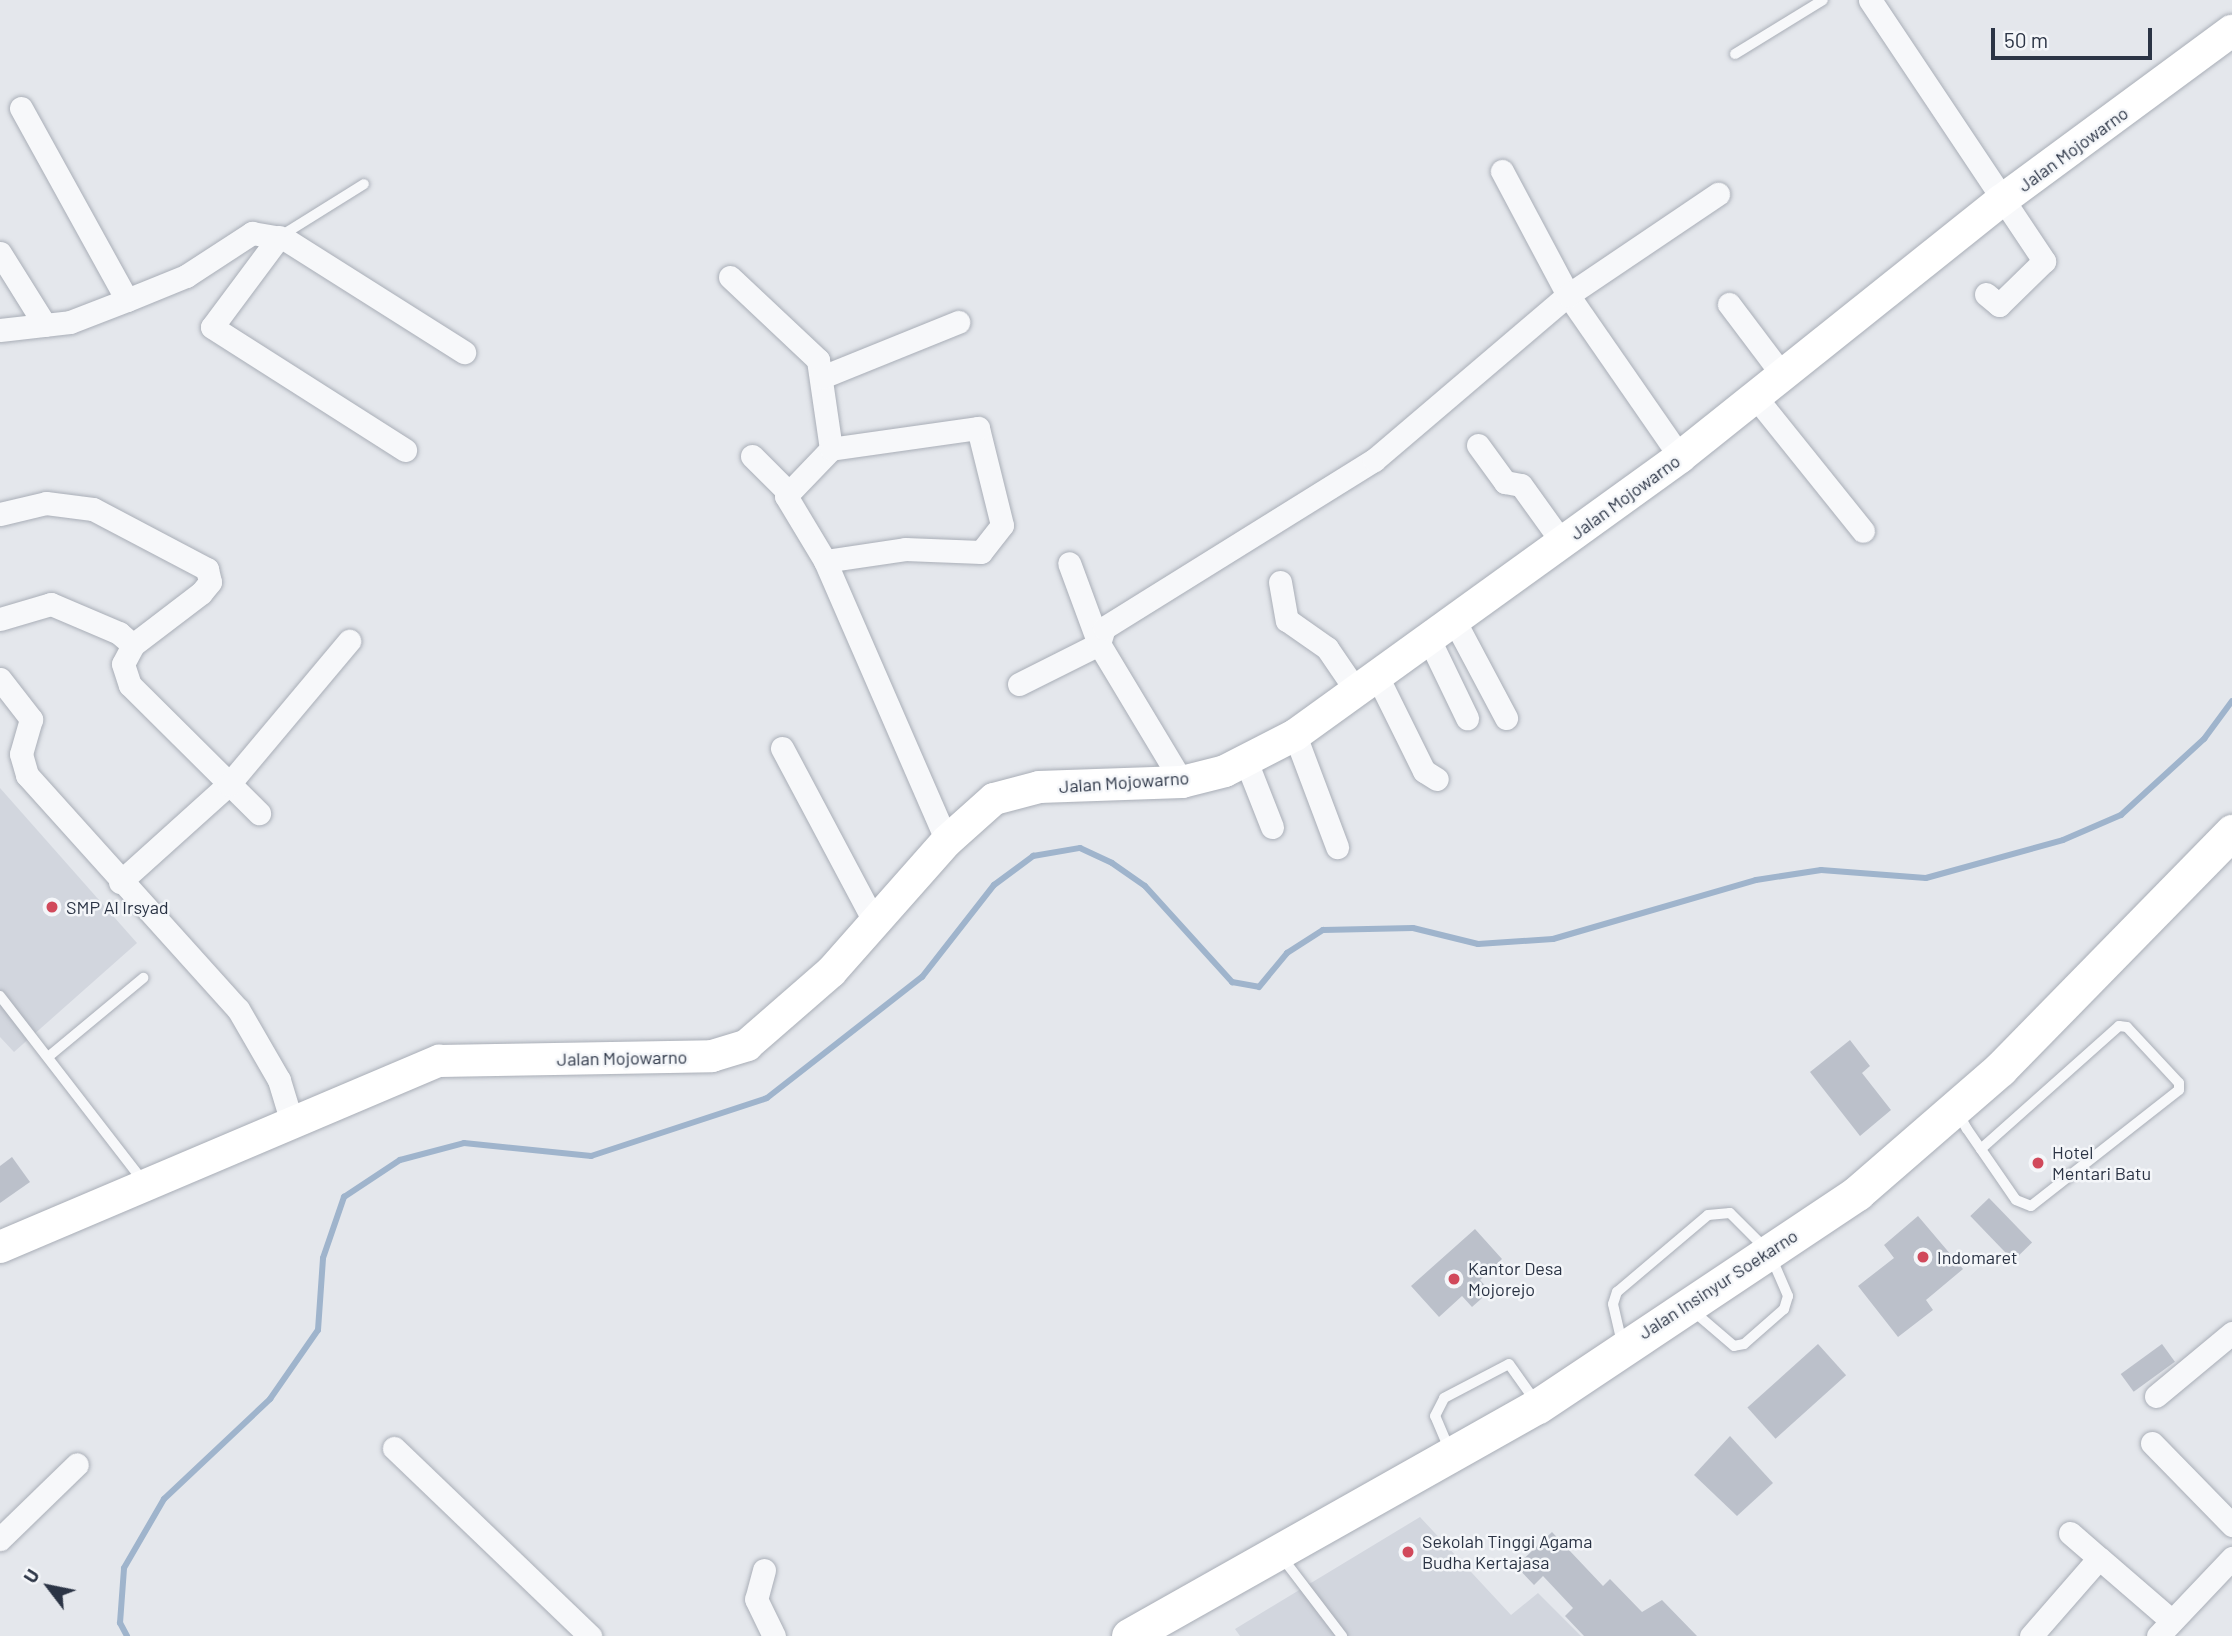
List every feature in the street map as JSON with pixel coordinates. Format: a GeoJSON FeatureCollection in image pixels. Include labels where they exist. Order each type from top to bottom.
{"type":"FeatureCollection","features":[{"type":"Feature","properties":{"kind":"main road","name":"Jalan Insinyur Soekarno"},"geometry":{"type":"LineString","coordinates":[[1129,1636],[1280,1554],[1538,1406],[1623,1346],[1857,1193],[1956,1110],[2232,832]]}},
{"type":"Feature","properties":{"kind":"street"},"geometry":{"type":"LineString","coordinates":[[1870,0],[2001,201],[2044,261],[1998,305],[1986,294]]}},
{"type":"Feature","properties":{"kind":"street","name":"Jalan Mojowarno"},"geometry":{"type":"LineString","coordinates":[[0,1247],[143,1181],[293,1126],[439,1061],[731,1054],[786,1014],[876,925],[947,841],[980,809],[1013,791],[1182,782],[1246,761],[1295,735],[1681,457],[1757,399],[2001,201],[2232,31]]}},
{"type":"Feature","properties":{"kind":"street"},"geometry":{"type":"LineString","coordinates":[[21,108],[127,300]]}},
{"type":"Feature","properties":{"kind":"street"},"geometry":{"type":"LineString","coordinates":[[1502,171],[1568,295],[1681,457]]}},
{"type":"Feature","properties":{"kind":"street"},"geometry":{"type":"LineString","coordinates":[[1019,684],[1099,644],[1104,628],[1163,587],[1374,460],[1568,295],[1718,194]]}},
{"type":"Feature","properties":{"kind":"street"},"geometry":{"type":"LineString","coordinates":[[0,330],[45,325],[127,300],[187,276],[244,233],[279,237],[464,352]]}},
{"type":"Feature","properties":{"kind":"street"},"geometry":{"type":"LineString","coordinates":[[279,237],[212,327],[405,450]]}},
{"type":"Feature","properties":{"kind":"street"},"geometry":{"type":"LineString","coordinates":[[0,253],[45,325]]}},
{"type":"Feature","properties":{"kind":"street"},"geometry":{"type":"LineString","coordinates":[[730,278],[810,349],[822,377],[831,449]]}},
{"type":"Feature","properties":{"kind":"street"},"geometry":{"type":"LineString","coordinates":[[1730,304],[1784,377]]}},
{"type":"Feature","properties":{"kind":"street"},"geometry":{"type":"LineString","coordinates":[[822,377],[958,321]]}},
{"type":"Feature","properties":{"kind":"street"},"geometry":{"type":"LineString","coordinates":[[1757,399],[1863,531]]}},
{"type":"Feature","properties":{"kind":"street"},"geometry":{"type":"LineString","coordinates":[[786,490],[831,449],[978,428],[1002,525],[981,552],[905,549],[824,561]]}},
{"type":"Feature","properties":{"kind":"street"},"geometry":{"type":"LineString","coordinates":[[1478,445],[1506,482],[1521,485],[1562,542]]}},
{"type":"Feature","properties":{"kind":"street"},"geometry":{"type":"LineString","coordinates":[[752,456],[786,490],[824,561],[947,841]]}},
{"type":"Feature","properties":{"kind":"street"},"geometry":{"type":"LineString","coordinates":[[0,514],[46,503],[93,509],[207,569],[210,582],[201,593],[133,645],[123,664],[130,685],[258,813]]}},
{"type":"Feature","properties":{"kind":"street"},"geometry":{"type":"LineString","coordinates":[[1069,564],[1099,644],[1182,782]]}},
{"type":"Feature","properties":{"kind":"street"},"geometry":{"type":"LineString","coordinates":[[1280,582],[1287,620],[1327,648],[1367,684],[1424,771],[1437,779]]}},
{"type":"Feature","properties":{"kind":"street"},"geometry":{"type":"LineString","coordinates":[[0,619],[51,604],[99,620],[133,645]]}},
{"type":"Feature","properties":{"kind":"street"},"geometry":{"type":"LineString","coordinates":[[1454,620],[1506,718]]}},
{"type":"Feature","properties":{"kind":"street"},"geometry":{"type":"LineString","coordinates":[[1429,639],[1467,718]]}},
{"type":"Feature","properties":{"kind":"street"},"geometry":{"type":"LineString","coordinates":[[120,881],[229,784],[349,641]]}},
{"type":"Feature","properties":{"kind":"street"},"geometry":{"type":"LineString","coordinates":[[0,679],[31,719],[21,754],[27,775],[238,1009],[279,1080],[293,1126]]}},
{"type":"Feature","properties":{"kind":"street"},"geometry":{"type":"LineString","coordinates":[[1295,735],[1337,847]]}},
{"type":"Feature","properties":{"kind":"street"},"geometry":{"type":"LineString","coordinates":[[782,748],[876,925]]}},
{"type":"Feature","properties":{"kind":"street"},"geometry":{"type":"LineString","coordinates":[[1246,761],[1272,827]]}},
{"type":"Feature","properties":{"kind":"street"},"geometry":{"type":"LineString","coordinates":[[2156,1396],[2232,1333]]}},
{"type":"Feature","properties":{"kind":"street"},"geometry":{"type":"LineString","coordinates":[[2152,1443],[2232,1525]]}},
{"type":"Feature","properties":{"kind":"street"},"geometry":{"type":"LineString","coordinates":[[394,1448],[590,1636]]}},
{"type":"Feature","properties":{"kind":"street"},"geometry":{"type":"LineString","coordinates":[[0,1539],[77,1464]]}},
{"type":"Feature","properties":{"kind":"street"},"geometry":{"type":"LineString","coordinates":[[2070,1533],[2099,1558],[2165,1629],[2232,1558]]}},
{"type":"Feature","properties":{"kind":"street"},"geometry":{"type":"LineString","coordinates":[[2031,1636],[2099,1558]]}},
{"type":"Feature","properties":{"kind":"street"},"geometry":{"type":"LineString","coordinates":[[764,1570],[756,1599],[774,1636]]}},
{"type":"Feature","properties":{"kind":"lane"},"geometry":{"type":"LineString","coordinates":[[1735,54],[1823,0]]}},
{"type":"Feature","properties":{"kind":"lane"},"geometry":{"type":"LineString","coordinates":[[279,237],[364,184]]}},
{"type":"Feature","properties":{"kind":"lane"},"geometry":{"type":"LineString","coordinates":[[48,1058],[143,978]]}},
{"type":"Feature","properties":{"kind":"lane"},"geometry":{"type":"LineString","coordinates":[[0,996],[143,1181]]}},
{"type":"Feature","properties":{"kind":"lane"},"geometry":{"type":"LineString","coordinates":[[1956,1110],[1981,1149],[2016,1200],[2031,1206],[2168,1098],[2179,1083],[2127,1027],[2119,1026],[1981,1149]]}},
{"type":"Feature","properties":{"kind":"lane"},"geometry":{"type":"LineString","coordinates":[[1623,1346],[1612,1304],[1617,1292],[1708,1215],[1730,1213],[1769,1252],[1787,1296],[1784,1309],[1744,1344],[1734,1346],[1714,1332],[1688,1305]]}},
{"type":"Feature","properties":{"kind":"lane"},"geometry":{"type":"LineString","coordinates":[[1452,1457],[1436,1416],[1444,1398],[1510,1363],[1538,1406]]}},
{"type":"Feature","properties":{"kind":"lane"},"geometry":{"type":"LineString","coordinates":[[1280,1554],[1342,1636]]}},
{"type":"Feature","properties":{"kind":"shaded area","name":"SMP Al Irsyad"},"geometry":{"type":"Polygon","coordinates":[[[0,788],[137,943],[14,1052],[0,1037],[0,788]]]}},
{"type":"Feature","properties":{"kind":"shaded area","name":"Sekolah Tinggi Agama Budha Kertajasa"},"geometry":{"type":"Polygon","coordinates":[[[1420,1517],[1511,1615],[1538,1593],[1581,1636],[1240,1636],[1235,1629],[1420,1517]]]}},
{"type":"Feature","properties":{"kind":"building"},"geometry":{"type":"Polygon","coordinates":[[[1850,1040],[1870,1066],[1862,1073],[1891,1110],[1860,1136],[1810,1072],[1850,1040]]]}},
{"type":"Feature","properties":{"kind":"building"},"geometry":{"type":"Polygon","coordinates":[[[12,1157],[30,1182],[0,1203],[0,1166],[12,1157]]]}},
{"type":"Feature","properties":{"kind":"building"},"geometry":{"type":"Polygon","coordinates":[[[1989,1198],[2032,1243],[2013,1261],[1970,1216],[1989,1198]]]}},
{"type":"Feature","properties":{"kind":"building"},"geometry":{"type":"Polygon","coordinates":[[[1918,1216],[1963,1269],[1926,1300],[1933,1310],[1898,1337],[1858,1286],[1894,1258],[1884,1245],[1918,1216]]]}},
{"type":"Feature","properties":{"kind":"building"},"geometry":{"type":"Polygon","coordinates":[[[1475,1229],[1502,1259],[1480,1280],[1490,1291],[1472,1307],[1462,1296],[1439,1317],[1411,1286],[1475,1229]]]}},
{"type":"Feature","properties":{"kind":"building"},"geometry":{"type":"Polygon","coordinates":[[[1818,1344],[1846,1375],[1776,1439],[1747,1408],[1818,1344]]]}},
{"type":"Feature","properties":{"kind":"building"},"geometry":{"type":"Polygon","coordinates":[[[2162,1344],[2175,1362],[2134,1392],[2121,1374],[2162,1344]]]}},
{"type":"Feature","properties":{"kind":"building"},"geometry":{"type":"Polygon","coordinates":[[[1730,1436],[1773,1483],[1737,1516],[1694,1475],[1730,1436]]]}},
{"type":"Feature","properties":{"kind":"building"},"geometry":{"type":"Polygon","coordinates":[[[1552,1532],[1603,1586],[1610,1579],[1642,1612],[1662,1600],[1697,1636],[1584,1636],[1565,1616],[1573,1608],[1543,1576],[1534,1585],[1516,1566],[1552,1532]]]}},
{"type":"Feature","properties":{"kind":"waterway"},"geometry":{"type":"LineString","coordinates":[[127,1636],[120,1623],[124,1568],[164,1499],[270,1399],[318,1330],[323,1258],[344,1197],[400,1160],[464,1143],[591,1156],[767,1098],[922,977],[994,885],[1033,856],[1080,848],[1112,863],[1145,886],[1232,982],[1259,987],[1287,953],[1323,930],[1413,928],[1478,944],[1553,939],[1756,880],[1821,870],[1926,878],[2063,840],[2121,815],[2204,739],[2232,701]]}},
{"type":"Feature","properties":{"kind":"place","name":"SMP Al Irsyad"},"geometry":{"type":"Point","coordinates":[52,907]}},
{"type":"Feature","properties":{"kind":"place","name":"Hotel Mentari Batu"},"geometry":{"type":"Point","coordinates":[2038,1163]}},
{"type":"Feature","properties":{"kind":"place","name":"Indomaret"},"geometry":{"type":"Point","coordinates":[1923,1257]}},
{"type":"Feature","properties":{"kind":"place","name":"Kantor Desa Mojorejo"},"geometry":{"type":"Point","coordinates":[1454,1279]}},
{"type":"Feature","properties":{"kind":"place","name":"Sekolah Tinggi Agama Budha Kertajasa"},"geometry":{"type":"Point","coordinates":[1408,1552]}}]}
